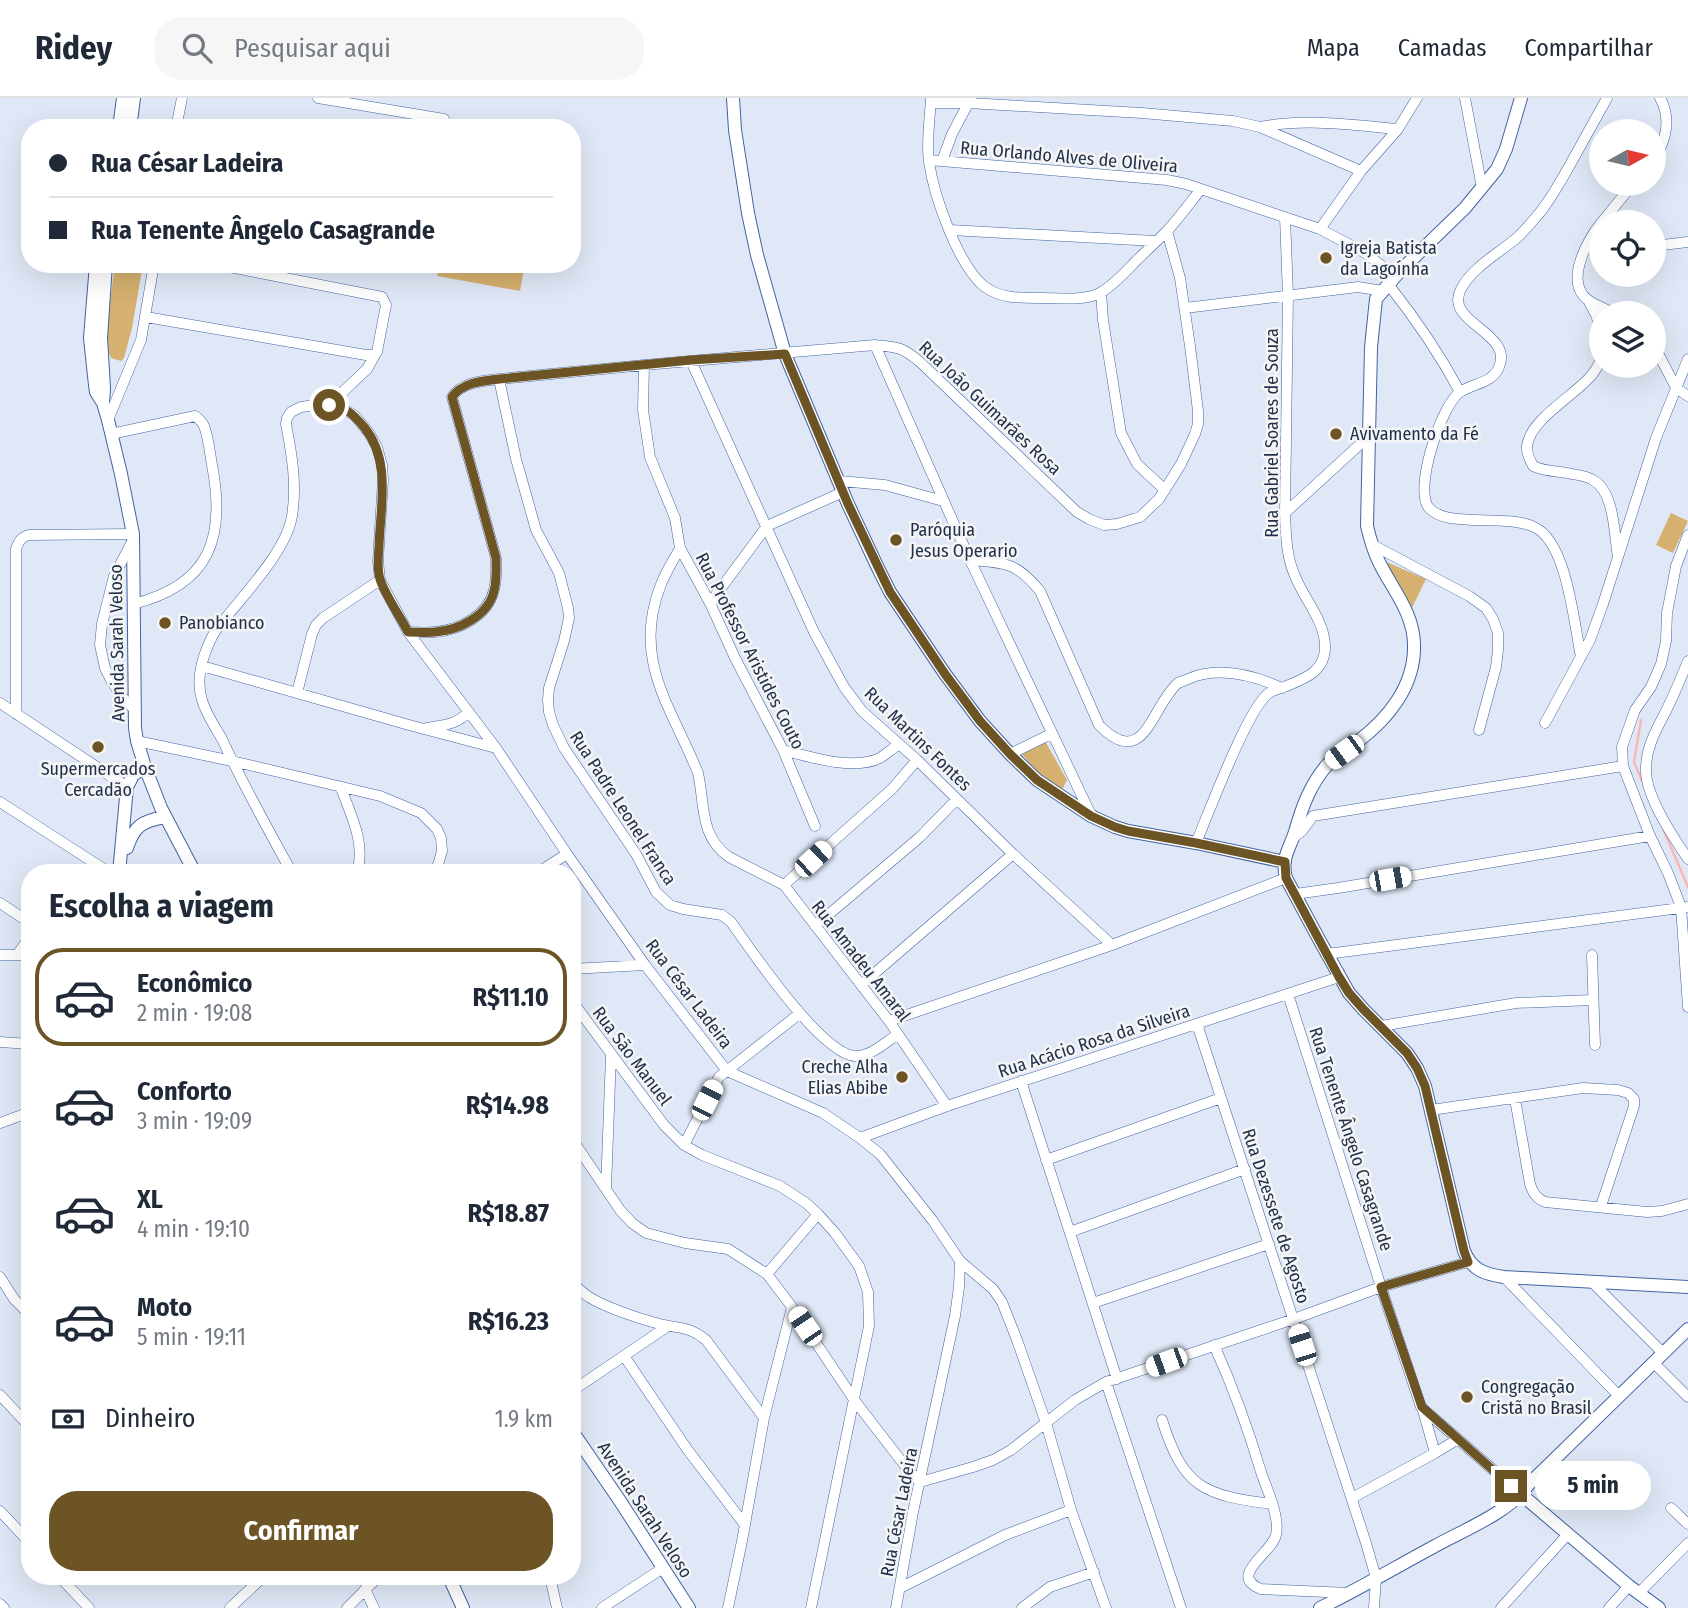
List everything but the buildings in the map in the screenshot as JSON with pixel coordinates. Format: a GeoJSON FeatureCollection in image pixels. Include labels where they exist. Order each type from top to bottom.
{"type":"FeatureCollection","features":[{"type":"Feature","properties":{"kind":"main road"},"geometry":{"type":"LineString","coordinates":[[120,119],[123,98]]}},
{"type":"Feature","properties":{"kind":"main road"},"geometry":{"type":"LineString","coordinates":[[131,119],[134,98]]}},
{"type":"Feature","properties":{"kind":"main road"},"geometry":{"type":"LineString","coordinates":[[733,98],[735,130],[748,213],[785,354],[890,592],[945,674],[980,721],[1010,754],[1037,780],[1091,816],[1128,831],[1285,862]]}},
{"type":"Feature","properties":{"kind":"main road"},"geometry":{"type":"LineString","coordinates":[[1521,98],[1506,149],[1497,169],[1465,208],[1376,299],[1371,347],[1367,526],[1371,544],[1408,616],[1413,631],[1413,661],[1403,691],[1386,717],[1330,762],[1317,778],[1307,796],[1288,846],[1286,878],[1349,993],[1407,1053],[1417,1068],[1425,1086],[1468,1262],[1489,1275],[1688,1287]]}},
{"type":"Feature","properties":{"kind":"main road","name":"Avenida Sarah Veloso"},"geometry":{"type":"LineString","coordinates":[[95,273],[90,338],[96,392],[103,403],[108,420],[133,537],[137,741],[165,817],[190,864]]}},
{"type":"Feature","properties":{"kind":"main road","name":"Avenida Sarah Veloso"},"geometry":{"type":"LineString","coordinates":[[103,403],[101,338],[105,273]]}},
{"type":"Feature","properties":{"kind":"main road"},"geometry":{"type":"LineString","coordinates":[[117,864],[127,792],[133,775],[145,767]]}},
{"type":"Feature","properties":{"kind":"main road"},"geometry":{"type":"LineString","coordinates":[[127,792],[131,812],[142,824]]}},
{"type":"Feature","properties":{"kind":"main road"},"geometry":{"type":"LineString","coordinates":[[119,864],[132,834],[142,824],[165,817]]}},
{"type":"Feature","properties":{"kind":"main road"},"geometry":{"type":"LineString","coordinates":[[1320,1608],[1494,1514],[1522,1495],[1529,1484],[1688,1329]]}},
{"type":"Feature","properties":{"kind":"main road","name":"Avenida Sarah Veloso"},"geometry":{"type":"LineString","coordinates":[[581,1444],[689,1608]]}},
{"type":"Feature","properties":{"kind":"main road"},"geometry":{"type":"LineString","coordinates":[[1522,1495],[1659,1608]]}},
{"type":"Feature","properties":{"kind":"main road"},"geometry":{"type":"LineString","coordinates":[[453,1585],[463,1608]]}},
{"type":"Feature","properties":{"kind":"street"},"geometry":{"type":"LineString","coordinates":[[178,119],[182,98]]}},
{"type":"Feature","properties":{"kind":"street"},"geometry":{"type":"LineString","coordinates":[[318,98],[444,119]]}},
{"type":"Feature","properties":{"kind":"street"},"geometry":{"type":"LineString","coordinates":[[1320,229],[1361,171],[1398,129],[1418,98]]}},
{"type":"Feature","properties":{"kind":"street"},"geometry":{"type":"LineString","coordinates":[[1465,98],[1482,188]]}},
{"type":"Feature","properties":{"kind":"street"},"geometry":{"type":"LineString","coordinates":[[1581,657],[1565,576],[1560,559],[1546,534],[1533,526],[1518,523],[1449,518],[1427,506],[1424,489],[1430,454],[1450,403],[1460,392],[1484,382],[1500,365],[1500,353],[1494,341],[1461,312],[1457,301],[1459,293],[1468,278],[1520,235],[1539,214],[1560,183],[1607,98]]}},
{"type":"Feature","properties":{"kind":"street"},"geometry":{"type":"LineString","coordinates":[[1660,98],[1666,117],[1666,134]]}},
{"type":"Feature","properties":{"kind":"street"},"geometry":{"type":"LineString","coordinates":[[1201,189],[1167,231],[1118,280],[1101,292],[1080,298],[1017,298],[999,294],[986,288],[972,274],[960,255],[935,189],[929,160],[931,100],[970,100],[1233,121],[1260,127],[1361,171]]}},
{"type":"Feature","properties":{"kind":"street"},"geometry":{"type":"LineString","coordinates":[[943,161],[952,134],[970,100]]}},
{"type":"Feature","properties":{"kind":"street"},"geometry":{"type":"LineString","coordinates":[[1260,127],[1315,122],[1398,129]]}},
{"type":"Feature","properties":{"kind":"street","name":"Rua Orlando Alves de Oliveira"},"geometry":{"type":"LineString","coordinates":[[929,160],[1167,180],[1320,229],[1365,253],[1416,320],[1460,392]]}},
{"type":"Feature","properties":{"kind":"street"},"geometry":{"type":"LineString","coordinates":[[1612,210],[1623,196]]}},
{"type":"Feature","properties":{"kind":"street","name":"Rua Gabriel Soares de Souza"},"geometry":{"type":"LineString","coordinates":[[1196,843],[1256,708],[1268,693],[1310,677],[1322,662],[1325,645],[1321,626],[1289,561],[1285,513],[1288,295],[1285,217]]}},
{"type":"Feature","properties":{"kind":"street"},"geometry":{"type":"LineString","coordinates":[[950,230],[1156,241]]}},
{"type":"Feature","properties":{"kind":"street","name":"Rua João Guimarães Rosa"},"geometry":{"type":"LineString","coordinates":[[499,379],[691,360],[875,345],[892,346],[905,350],[912,356],[1077,512],[1104,525],[1117,524],[1140,517],[1153,506],[1181,464],[1198,424],[1185,308],[1167,231]]}},
{"type":"Feature","properties":{"kind":"street"},"geometry":{"type":"LineString","coordinates":[[1588,300],[1577,282],[1589,240]]}},
{"type":"Feature","properties":{"kind":"street"},"geometry":{"type":"LineString","coordinates":[[1666,245],[1688,242]]}},
{"type":"Feature","properties":{"kind":"street"},"geometry":{"type":"LineString","coordinates":[[108,420],[141,340],[153,273]]}},
{"type":"Feature","properties":{"kind":"street"},"geometry":{"type":"LineString","coordinates":[[260,273],[382,297],[386,305],[379,346],[371,354],[367,369],[329,405],[301,407],[291,412],[287,418],[294,473],[294,501],[289,530],[267,566],[214,633],[207,645],[202,666],[202,701],[287,864]]}},
{"type":"Feature","properties":{"kind":"street"},"geometry":{"type":"LineString","coordinates":[[1185,308],[1389,283]]}},
{"type":"Feature","properties":{"kind":"street"},"geometry":{"type":"LineString","coordinates":[[1101,292],[1106,343],[1121,433],[1137,464],[1165,490]]}},
{"type":"Feature","properties":{"kind":"street"},"geometry":{"type":"LineString","coordinates":[[146,317],[371,354]]}},
{"type":"Feature","properties":{"kind":"street"},"geometry":{"type":"LineString","coordinates":[[875,345],[970,560],[1091,816]]}},
{"type":"Feature","properties":{"kind":"street"},"geometry":{"type":"LineString","coordinates":[[1545,723],[1590,640],[1656,438],[1688,359]]}},
{"type":"Feature","properties":{"kind":"street","name":"Rua Martins Fontes"},"geometry":{"type":"LineString","coordinates":[[691,360],[814,632],[844,687],[862,711],[1112,945]]}},
{"type":"Feature","properties":{"kind":"street","name":"Rua Professor Aristides Couto"},"geometry":{"type":"LineString","coordinates":[[645,365],[643,410],[647,446],[675,518],[680,548],[783,750],[815,826]]}},
{"type":"Feature","properties":{"kind":"street"},"geometry":{"type":"LineString","coordinates":[[1666,369],[1676,388],[1688,397]]}},
{"type":"Feature","properties":{"kind":"street"},"geometry":{"type":"LineString","coordinates":[[1590,378],[1532,432],[1527,450],[1534,466],[1542,470],[1592,478],[1602,486],[1609,498],[1618,559]]}},
{"type":"Feature","properties":{"kind":"street"},"geometry":{"type":"LineString","coordinates":[[408,632],[436,632],[464,624],[486,608],[494,593],[496,558],[452,397],[470,384],[499,379]]}},
{"type":"Feature","properties":{"kind":"street","name":"Rua Padre Leonel Franca"},"geometry":{"type":"LineString","coordinates":[[499,379],[516,459],[536,530],[559,573],[568,608],[569,618],[548,700],[553,725],[564,748],[636,854],[656,892],[670,905],[722,915],[731,922],[799,1014],[843,1053],[859,1056],[898,1034]]}},
{"type":"Feature","properties":{"kind":"street","name":"Rua César Ladeira"},"geometry":{"type":"LineString","coordinates":[[329,405],[340,406],[355,416],[377,447],[383,480],[378,561],[380,580],[408,632],[496,748],[574,864]]}},
{"type":"Feature","properties":{"kind":"street"},"geometry":{"type":"LineString","coordinates":[[111,434],[195,416],[203,425],[215,483],[216,529],[206,557],[188,580],[175,589],[133,604]]}},
{"type":"Feature","properties":{"kind":"street"},"geometry":{"type":"LineString","coordinates":[[1285,513],[1368,436]]}},
{"type":"Feature","properties":{"kind":"street"},"geometry":{"type":"LineString","coordinates":[[710,603],[767,526],[841,486],[886,485],[943,501]]}},
{"type":"Feature","properties":{"kind":"street"},"geometry":{"type":"LineString","coordinates":[[16,714],[16,550],[22,537],[30,534],[133,537],[114,576],[102,624],[100,645],[105,668],[112,682],[135,710]]}},
{"type":"Feature","properties":{"kind":"street"},"geometry":{"type":"LineString","coordinates":[[1688,535],[1676,566],[1661,664],[1651,687],[1635,710],[1622,747],[1623,766],[1650,836],[1684,907],[1688,1007]]}},
{"type":"Feature","properties":{"kind":"street"},"geometry":{"type":"LineString","coordinates":[[1371,544],[1469,596],[1486,608],[1493,619],[1498,633],[1497,658],[1479,730]]}},
{"type":"Feature","properties":{"kind":"street","name":"Rua Amadeu Amaral"},"geometry":{"type":"LineString","coordinates":[[680,548],[661,583],[650,624],[650,645],[655,677],[698,773],[703,813],[711,838],[729,857],[783,885],[889,1021],[947,1106]]}},
{"type":"Feature","properties":{"kind":"street"},"geometry":{"type":"LineString","coordinates":[[970,560],[1012,565],[1040,591],[1099,725],[1117,740],[1127,741],[1148,730],[1163,702],[1179,683],[1199,674],[1227,673],[1265,681],[1282,688]]}},
{"type":"Feature","properties":{"kind":"street"},"geometry":{"type":"LineString","coordinates":[[297,693],[312,634],[317,625],[323,618],[380,580]]}},
{"type":"Feature","properties":{"kind":"street"},"geometry":{"type":"LineString","coordinates":[[1688,661],[1657,726],[1648,750],[1646,773],[1657,807],[1688,859]]}},
{"type":"Feature","properties":{"kind":"street"},"geometry":{"type":"LineString","coordinates":[[202,666],[496,748]]}},
{"type":"Feature","properties":{"kind":"street"},"geometry":{"type":"LineString","coordinates":[[0,704],[127,792]]}},
{"type":"Feature","properties":{"kind":"street"},"geometry":{"type":"LineString","coordinates":[[423,728],[454,723],[468,712]]}},
{"type":"Feature","properties":{"kind":"street"},"geometry":{"type":"LineString","coordinates":[[204,755],[213,750],[218,732]]}},
{"type":"Feature","properties":{"kind":"street"},"geometry":{"type":"LineString","coordinates":[[1010,754],[1051,734]]}},
{"type":"Feature","properties":{"kind":"street"},"geometry":{"type":"LineString","coordinates":[[137,741],[380,796],[421,813],[436,829],[443,851],[438,864]]}},
{"type":"Feature","properties":{"kind":"street"},"geometry":{"type":"LineString","coordinates":[[783,750],[822,760],[867,762],[881,757],[898,745]]}},
{"type":"Feature","properties":{"kind":"street"},"geometry":{"type":"LineString","coordinates":[[783,885],[892,789],[917,760]]}},
{"type":"Feature","properties":{"kind":"street"},"geometry":{"type":"LineString","coordinates":[[1293,838],[1313,816],[1623,766]]}},
{"type":"Feature","properties":{"kind":"street"},"geometry":{"type":"LineString","coordinates":[[341,788],[357,832],[360,853],[358,864]]}},
{"type":"Feature","properties":{"kind":"street"},"geometry":{"type":"LineString","coordinates":[[815,926],[920,838],[957,799]]}},
{"type":"Feature","properties":{"kind":"street"},"geometry":{"type":"LineString","coordinates":[[0,802],[106,864]]}},
{"type":"Feature","properties":{"kind":"street"},"geometry":{"type":"LineString","coordinates":[[1295,894],[1650,836]]}},
{"type":"Feature","properties":{"kind":"street"},"geometry":{"type":"LineString","coordinates":[[551,864],[567,854]]}},
{"type":"Feature","properties":{"kind":"street"},"geometry":{"type":"LineString","coordinates":[[861,985],[1013,854]]}},
{"type":"Feature","properties":{"kind":"street","name":"Rua César Ladeira"},"geometry":{"type":"LineString","coordinates":[[581,874],[645,965],[727,1070],[823,1113],[880,1154],[933,1221],[960,1261],[955,1316],[896,1608]]}},
{"type":"Feature","properties":{"kind":"street"},"geometry":{"type":"LineString","coordinates":[[889,1021],[1112,945],[1286,878]]}},
{"type":"Feature","properties":{"kind":"street"},"geometry":{"type":"LineString","coordinates":[[0,902],[21,917]]}},
{"type":"Feature","properties":{"kind":"street"},"geometry":{"type":"LineString","coordinates":[[1327,954],[1684,907]]}},
{"type":"Feature","properties":{"kind":"street"},"geometry":{"type":"LineString","coordinates":[[17,955],[21,949]]}},
{"type":"Feature","properties":{"kind":"street"},"geometry":{"type":"LineString","coordinates":[[0,955],[21,955]]}},
{"type":"Feature","properties":{"kind":"street"},"geometry":{"type":"LineString","coordinates":[[1592,955],[1595,1045]]}},
{"type":"Feature","properties":{"kind":"street"},"geometry":{"type":"LineString","coordinates":[[581,968],[645,965]]}},
{"type":"Feature","properties":{"kind":"street","name":"Rua Acácio Rosa da Silveira"},"geometry":{"type":"LineString","coordinates":[[860,1138],[947,1106],[1339,977]]}},
{"type":"Feature","properties":{"kind":"street","name":"Rua Tenente Ângelo Casagrande"},"geometry":{"type":"LineString","coordinates":[[1288,994],[1422,1407],[1522,1495]]}},
{"type":"Feature","properties":{"kind":"street"},"geometry":{"type":"LineString","coordinates":[[1381,1026],[1516,1003],[1593,1000]]}},
{"type":"Feature","properties":{"kind":"street","name":"Rua São Manuel"},"geometry":{"type":"LineString","coordinates":[[581,1013],[664,1125],[684,1145],[702,1155],[780,1186],[806,1203],[835,1233],[859,1266],[868,1292],[869,1326],[811,1608]]}},
{"type":"Feature","properties":{"kind":"street"},"geometry":{"type":"LineString","coordinates":[[684,1145],[719,1077],[799,1014]]}},
{"type":"Feature","properties":{"kind":"street","name":"Rua Dezessete de Agosto"},"geometry":{"type":"LineString","coordinates":[[1197,1024],[1376,1578]]}},
{"type":"Feature","properties":{"kind":"street"},"geometry":{"type":"LineString","coordinates":[[0,1042],[21,1043]]}},
{"type":"Feature","properties":{"kind":"street"},"geometry":{"type":"LineString","coordinates":[[606,1189],[611,1055]]}},
{"type":"Feature","properties":{"kind":"street"},"geometry":{"type":"LineString","coordinates":[[610,1083],[626,1075]]}},
{"type":"Feature","properties":{"kind":"street"},"geometry":{"type":"LineString","coordinates":[[1021,1082],[1117,1379]]}},
{"type":"Feature","properties":{"kind":"street"},"geometry":{"type":"LineString","coordinates":[[1431,1110],[1583,1088],[1628,1093],[1634,1099],[1634,1106],[1601,1206]]}},
{"type":"Feature","properties":{"kind":"street"},"geometry":{"type":"LineString","coordinates":[[1046,1160],[1221,1098]]}},
{"type":"Feature","properties":{"kind":"street"},"geometry":{"type":"LineString","coordinates":[[1515,1099],[1530,1184],[1536,1196],[1545,1202],[1647,1212],[1688,1204]]}},
{"type":"Feature","properties":{"kind":"street"},"geometry":{"type":"LineString","coordinates":[[0,1123],[21,1115]]}},
{"type":"Feature","properties":{"kind":"street"},"geometry":{"type":"LineString","coordinates":[[581,1152],[620,1210],[646,1233],[685,1243],[728,1249],[767,1274],[855,1401],[920,1482],[993,1460],[1012,1450],[1076,1400],[1106,1382],[1294,1320],[1381,1287],[1468,1262]]}},
{"type":"Feature","properties":{"kind":"street"},"geometry":{"type":"LineString","coordinates":[[1070,1232],[1245,1169]]}},
{"type":"Feature","properties":{"kind":"street"},"geometry":{"type":"LineString","coordinates":[[767,1274],[818,1214]]}},
{"type":"Feature","properties":{"kind":"street"},"geometry":{"type":"LineString","coordinates":[[1093,1303],[1269,1244]]}},
{"type":"Feature","properties":{"kind":"street"},"geometry":{"type":"LineString","coordinates":[[960,1261],[993,1289],[1002,1302],[1046,1423],[1071,1510],[1106,1608]]}},
{"type":"Feature","properties":{"kind":"street"},"geometry":{"type":"LineString","coordinates":[[1504,1276],[1619,1396]]}},
{"type":"Feature","properties":{"kind":"street"},"geometry":{"type":"LineString","coordinates":[[0,1277],[21,1306]]}},
{"type":"Feature","properties":{"kind":"street"},"geometry":{"type":"LineString","coordinates":[[1592,1282],[1663,1353]]}},
{"type":"Feature","properties":{"kind":"street"},"geometry":{"type":"LineString","coordinates":[[581,1290],[589,1297],[651,1322],[692,1330],[706,1340],[764,1418]]}},
{"type":"Feature","properties":{"kind":"street"},"geometry":{"type":"LineString","coordinates":[[728,1608],[764,1418],[792,1307]]}},
{"type":"Feature","properties":{"kind":"street"},"geometry":{"type":"LineString","coordinates":[[581,1385],[668,1326]]}},
{"type":"Feature","properties":{"kind":"street"},"geometry":{"type":"LineString","coordinates":[[1214,1345],[1242,1413],[1276,1517],[1276,1535],[1268,1550],[1250,1570],[1250,1583],[1261,1589],[1350,1593]]}},
{"type":"Feature","properties":{"kind":"street"},"geometry":{"type":"LineString","coordinates":[[624,1356],[687,1449],[745,1525]]}},
{"type":"Feature","properties":{"kind":"street"},"geometry":{"type":"LineString","coordinates":[[1653,1362],[1688,1397]]}},
{"type":"Feature","properties":{"kind":"street"},"geometry":{"type":"LineString","coordinates":[[1106,1382],[1181,1608]]}},
{"type":"Feature","properties":{"kind":"street"},"geometry":{"type":"LineString","coordinates":[[0,1395],[21,1417]]}},
{"type":"Feature","properties":{"kind":"street"},"geometry":{"type":"LineString","coordinates":[[1422,1407],[1435,1453]]}},
{"type":"Feature","properties":{"kind":"street"},"geometry":{"type":"LineString","coordinates":[[1162,1420],[1171,1447],[1191,1479],[1231,1499],[1272,1504]]}},
{"type":"Feature","properties":{"kind":"street"},"geometry":{"type":"LineString","coordinates":[[1352,1498],[1458,1439]]}},
{"type":"Feature","properties":{"kind":"street"},"geometry":{"type":"LineString","coordinates":[[1671,1508],[1688,1524]]}},
{"type":"Feature","properties":{"kind":"street"},"geometry":{"type":"LineString","coordinates":[[900,1588],[1005,1535],[1071,1510]]}},
{"type":"Feature","properties":{"kind":"street"},"geometry":{"type":"LineString","coordinates":[[0,1511],[21,1533]]}},
{"type":"Feature","properties":{"kind":"street"},"geometry":{"type":"LineString","coordinates":[[1501,1608],[1568,1534]]}},
{"type":"Feature","properties":{"kind":"street"},"geometry":{"type":"LineString","coordinates":[[1609,1608],[1688,1543]]}},
{"type":"Feature","properties":{"kind":"street"},"geometry":{"type":"LineString","coordinates":[[602,1608],[663,1568]]}},
{"type":"Feature","properties":{"kind":"street"},"geometry":{"type":"LineString","coordinates":[[1022,1608],[1050,1587],[1094,1572]]}},
{"type":"Feature","properties":{"kind":"street"},"geometry":{"type":"LineString","coordinates":[[1374,1608],[1376,1578]]}},
{"type":"Feature","properties":{"kind":"street"},"geometry":{"type":"LineString","coordinates":[[68,1585],[89,1608]]}},
{"type":"Feature","properties":{"kind":"street"},"geometry":{"type":"LineString","coordinates":[[230,1608],[254,1585]]}},
{"type":"Feature","properties":{"kind":"street"},"geometry":{"type":"LineString","coordinates":[[347,1608],[370,1585]]}},
{"type":"Feature","properties":{"kind":"street"},"geometry":{"type":"LineString","coordinates":[[552,1585],[557,1608]]}},
{"type":"Feature","properties":{"kind":"street"},"geometry":{"type":"LineString","coordinates":[[365,1590],[374,1608]]}},
{"type":"Feature","properties":{"kind":"street"},"geometry":{"type":"LineString","coordinates":[[0,1604],[4,1608]]}},
{"type":"Feature","properties":{"kind":"shaded area"},"geometry":{"type":"Polygon","coordinates":[[[114,273],[141,273],[132,328],[121,361],[111,358],[105,341],[114,273]]]}},
{"type":"Feature","properties":{"kind":"shaded area"},"geometry":{"type":"Polygon","coordinates":[[[438,273],[523,273],[520,291],[437,276],[438,273]]]}},
{"type":"Feature","properties":{"kind":"shaded area"},"geometry":{"type":"Polygon","coordinates":[[[1671,513],[1688,521],[1673,553],[1656,545],[1671,513]]]}},
{"type":"Feature","properties":{"kind":"shaded area"},"geometry":{"type":"Polygon","coordinates":[[[1384,561],[1426,579],[1411,610],[1384,561]]]}},
{"type":"Feature","properties":{"kind":"shaded area"},"geometry":{"type":"Polygon","coordinates":[[[1045,741],[1067,780],[1062,790],[1040,775],[1020,752],[1045,741]]]}},
{"type":"Feature","properties":{"kind":"waterway"},"geometry":{"type":"LineString","coordinates":[[1641,720],[1634,762],[1642,781]]}},
{"type":"Feature","properties":{"kind":"waterway"},"geometry":{"type":"LineString","coordinates":[[1663,829],[1688,887]]}},
{"type":"Feature","properties":{"kind":"place","name":"Igreja Batista da Lagoínha"},"geometry":{"type":"Point","coordinates":[1326,258]}},
{"type":"Feature","properties":{"kind":"place","name":"Avivamento da Fé"},"geometry":{"type":"Point","coordinates":[1336,434]}},
{"type":"Feature","properties":{"kind":"place","name":"Paróquia Jesus Operario"},"geometry":{"type":"Point","coordinates":[896,540]}},
{"type":"Feature","properties":{"kind":"place","name":"Panobianco"},"geometry":{"type":"Point","coordinates":[165,623]}},
{"type":"Feature","properties":{"kind":"place","name":"Supermercados Cercadão"},"geometry":{"type":"Point","coordinates":[98,747]}},
{"type":"Feature","properties":{"kind":"place","name":"Creche Alha Elias Abibe"},"geometry":{"type":"Point","coordinates":[902,1077]}},
{"type":"Feature","properties":{"kind":"place","name":"Congregação Cristã no Brasil"},"geometry":{"type":"Point","coordinates":[1467,1397]}},
{"type":"Feature","properties":{"kind":"route"},"geometry":{"type":"LineString","coordinates":[[329,405],[340,406],[355,416],[377,447],[383,480],[378,561],[380,580],[408,632],[436,632],[451,629],[478,616],[494,593],[496,575],[496,558],[461,433],[452,397],[454,393],[470,384],[499,379],[691,360],[785,354],[848,504],[890,592],[945,674],[980,721],[1010,754],[1037,780],[1091,816],[1115,827],[1285,862],[1286,878],[1339,977],[1364,1010],[1407,1053],[1425,1086],[1468,1262],[1381,1287],[1422,1407],[1511,1486]]}}]}
